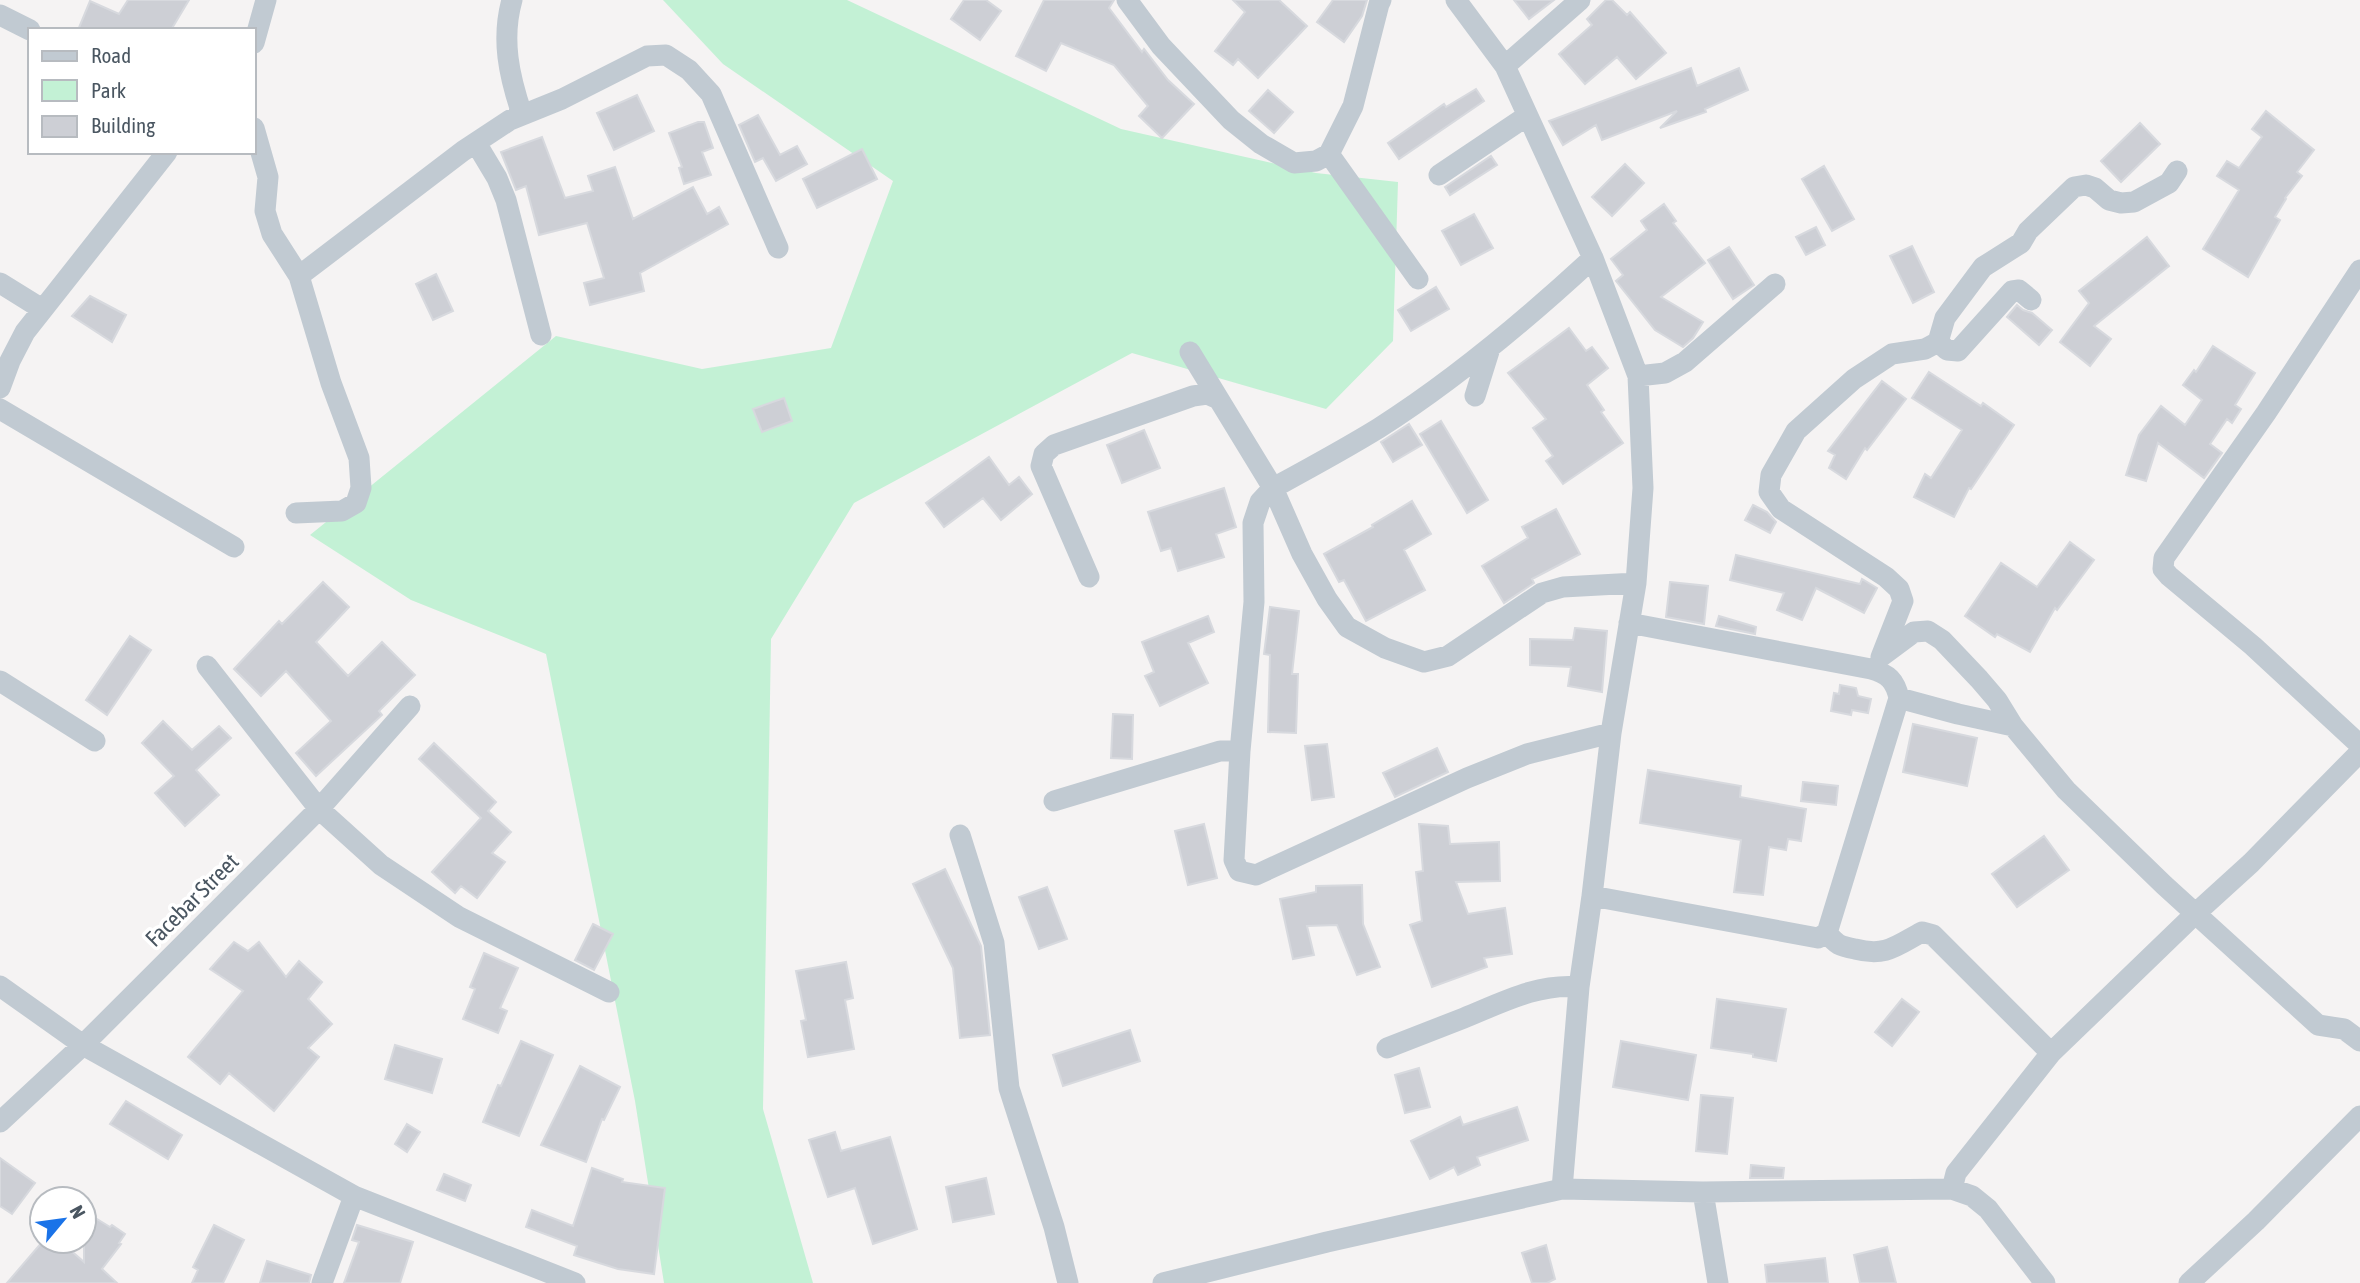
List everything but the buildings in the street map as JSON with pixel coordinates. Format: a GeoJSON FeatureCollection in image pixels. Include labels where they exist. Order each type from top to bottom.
{"type":"FeatureCollection","features":[{"type":"Feature","properties":{"kind":"street"},"geometry":{"type":"LineString","coordinates":[[256,36],[266,0]]}},
{"type":"Feature","properties":{"kind":"street"},"geometry":{"type":"LineString","coordinates":[[512,0],[506,33],[507,55],[522,114]]}},
{"type":"Feature","properties":{"kind":"street"},"geometry":{"type":"LineString","coordinates":[[1127,0],[1161,46],[1231,120],[1261,144],[1294,163],[1316,161],[1329,155],[1353,106],[1381,0]]}},
{"type":"Feature","properties":{"kind":"street"},"geometry":{"type":"LineString","coordinates":[[1455,0],[1505,66],[1593,258],[1638,376],[1643,488],[1636,583],[1611,733],[1579,987],[1562,1189]]}},
{"type":"Feature","properties":{"kind":"street"},"geometry":{"type":"LineString","coordinates":[[1505,66],[1580,0]]}},
{"type":"Feature","properties":{"kind":"street"},"geometry":{"type":"LineString","coordinates":[[0,15],[28,29]]}},
{"type":"Feature","properties":{"kind":"street"},"geometry":{"type":"LineString","coordinates":[[299,276],[476,143],[522,114],[562,99],[647,56],[666,55],[689,70],[711,94],[778,248]]}},
{"type":"Feature","properties":{"kind":"street"},"geometry":{"type":"LineString","coordinates":[[1439,176],[1527,116]]}},
{"type":"Feature","properties":{"kind":"street"},"geometry":{"type":"LineString","coordinates":[[256,135],[268,177],[265,211],[272,234],[299,276],[331,383],[359,458],[361,488],[356,502],[342,511],[296,513]]}},
{"type":"Feature","properties":{"kind":"street"},"geometry":{"type":"LineString","coordinates":[[476,143],[497,178],[506,200],[541,335]]}},
{"type":"Feature","properties":{"kind":"street"},"geometry":{"type":"LineString","coordinates":[[0,388],[25,332],[165,154]]}},
{"type":"Feature","properties":{"kind":"street"},"geometry":{"type":"LineString","coordinates":[[1329,155],[1418,279]]}},
{"type":"Feature","properties":{"kind":"street"},"geometry":{"type":"LineString","coordinates":[[1876,663],[1903,601],[1899,589],[1886,577],[1781,509],[1769,492],[1770,475],[1796,431],[1854,379],[1892,354],[1925,349],[1938,342],[1945,318],[1983,267],[2021,243],[2028,231],[2074,187],[2086,185],[2095,188],[2109,200],[2134,202],[2169,183],[2177,171]]}},
{"type":"Feature","properties":{"kind":"street"},"geometry":{"type":"LineString","coordinates":[[1593,258],[1539,309],[1490,348],[1380,427],[1273,488],[1260,502],[1253,523],[1254,602],[1240,751],[1234,860],[1239,871],[1256,875],[1467,778],[1527,754],[1611,733]]}},
{"type":"Feature","properties":{"kind":"street"},"geometry":{"type":"LineString","coordinates":[[2360,270],[2266,413],[2164,558],[2163,569],[2253,646],[2360,745]]}},
{"type":"Feature","properties":{"kind":"street"},"geometry":{"type":"LineString","coordinates":[[0,283],[42,309]]}},
{"type":"Feature","properties":{"kind":"street"},"geometry":{"type":"LineString","coordinates":[[1638,376],[1665,373],[1685,362],[1775,284]]}},
{"type":"Feature","properties":{"kind":"street"},"geometry":{"type":"LineString","coordinates":[[1938,342],[1947,351],[1958,351],[2012,291],[2019,290],[2031,300]]}},
{"type":"Feature","properties":{"kind":"street"},"geometry":{"type":"LineString","coordinates":[[1475,396],[1490,348]]}},
{"type":"Feature","properties":{"kind":"street"},"geometry":{"type":"LineString","coordinates":[[1190,352],[1273,488],[1308,565],[1327,599],[1347,627],[1385,648],[1424,662],[1448,656],[1542,593],[1563,587],[1636,583]]}},
{"type":"Feature","properties":{"kind":"street"},"geometry":{"type":"LineString","coordinates":[[1089,577],[1041,466],[1044,454],[1054,445],[1193,396],[1207,394],[1216,398]]}},
{"type":"Feature","properties":{"kind":"street"},"geometry":{"type":"LineString","coordinates":[[0,409],[234,547]]}},
{"type":"Feature","properties":{"kind":"street"},"geometry":{"type":"LineString","coordinates":[[1592,896],[1818,937],[1827,933],[1899,698],[1896,684],[1876,663],[1629,623]]}},
{"type":"Feature","properties":{"kind":"street"},"geometry":{"type":"LineString","coordinates":[[1876,663],[1914,632],[1928,631],[1942,640],[1997,700],[2013,726],[2066,790],[2318,1025],[2344,1029],[2360,1041]]}},
{"type":"Feature","properties":{"kind":"street"},"geometry":{"type":"LineString","coordinates":[[207,666],[319,809],[381,864],[459,917],[609,992]]}},
{"type":"Feature","properties":{"kind":"street"},"geometry":{"type":"LineString","coordinates":[[0,681],[95,741]]}},
{"type":"Feature","properties":{"kind":"street"},"geometry":{"type":"LineString","coordinates":[[1899,698],[2013,726]]}},
{"type":"Feature","properties":{"kind":"street","name":"Facebar Street"},"geometry":{"type":"LineString","coordinates":[[0,1122],[83,1045],[319,809],[410,706]]}},
{"type":"Feature","properties":{"kind":"street"},"geometry":{"type":"LineString","coordinates":[[1054,801],[1220,751],[1240,751]]}},
{"type":"Feature","properties":{"kind":"street"},"geometry":{"type":"LineString","coordinates":[[1952,1189],[1956,1173],[2051,1053],[2251,863],[2360,752]]}},
{"type":"Feature","properties":{"kind":"street"},"geometry":{"type":"LineString","coordinates":[[960,835],[995,943],[1009,1088],[1054,1227],[1068,1283]]}},
{"type":"Feature","properties":{"kind":"street"},"geometry":{"type":"LineString","coordinates":[[1827,933],[1838,945],[1881,953],[1922,932],[1933,935],[2051,1053]]}},
{"type":"Feature","properties":{"kind":"street"},"geometry":{"type":"LineString","coordinates":[[1387,1048],[1540,989],[1562,985],[1579,987]]}},
{"type":"Feature","properties":{"kind":"street"},"geometry":{"type":"LineString","coordinates":[[0,986],[83,1045],[354,1196],[575,1283]]}},
{"type":"Feature","properties":{"kind":"street"},"geometry":{"type":"LineString","coordinates":[[2189,1283],[2256,1221],[2360,1116]]}},
{"type":"Feature","properties":{"kind":"street"},"geometry":{"type":"LineString","coordinates":[[1163,1283],[1327,1242],[1562,1189],[1703,1192],[1952,1189],[1972,1196],[1988,1209],[2045,1283]]}},
{"type":"Feature","properties":{"kind":"street"},"geometry":{"type":"LineString","coordinates":[[1703,1192],[1718,1283]]}},
{"type":"Feature","properties":{"kind":"street"},"geometry":{"type":"LineString","coordinates":[[322,1283],[354,1196]]}},
{"type":"Feature","properties":{"kind":"green space"},"geometry":{"type":"Polygon","coordinates":[[[663,0],[847,0],[1121,129],[1316,173],[1398,182],[1393,341],[1326,409],[1132,353],[854,503],[771,639],[763,1109],[813,1283],[664,1283],[635,1101],[546,654],[411,600],[310,535],[556,336],[702,369],[831,348],[893,181],[723,64],[663,0]]]}}]}
